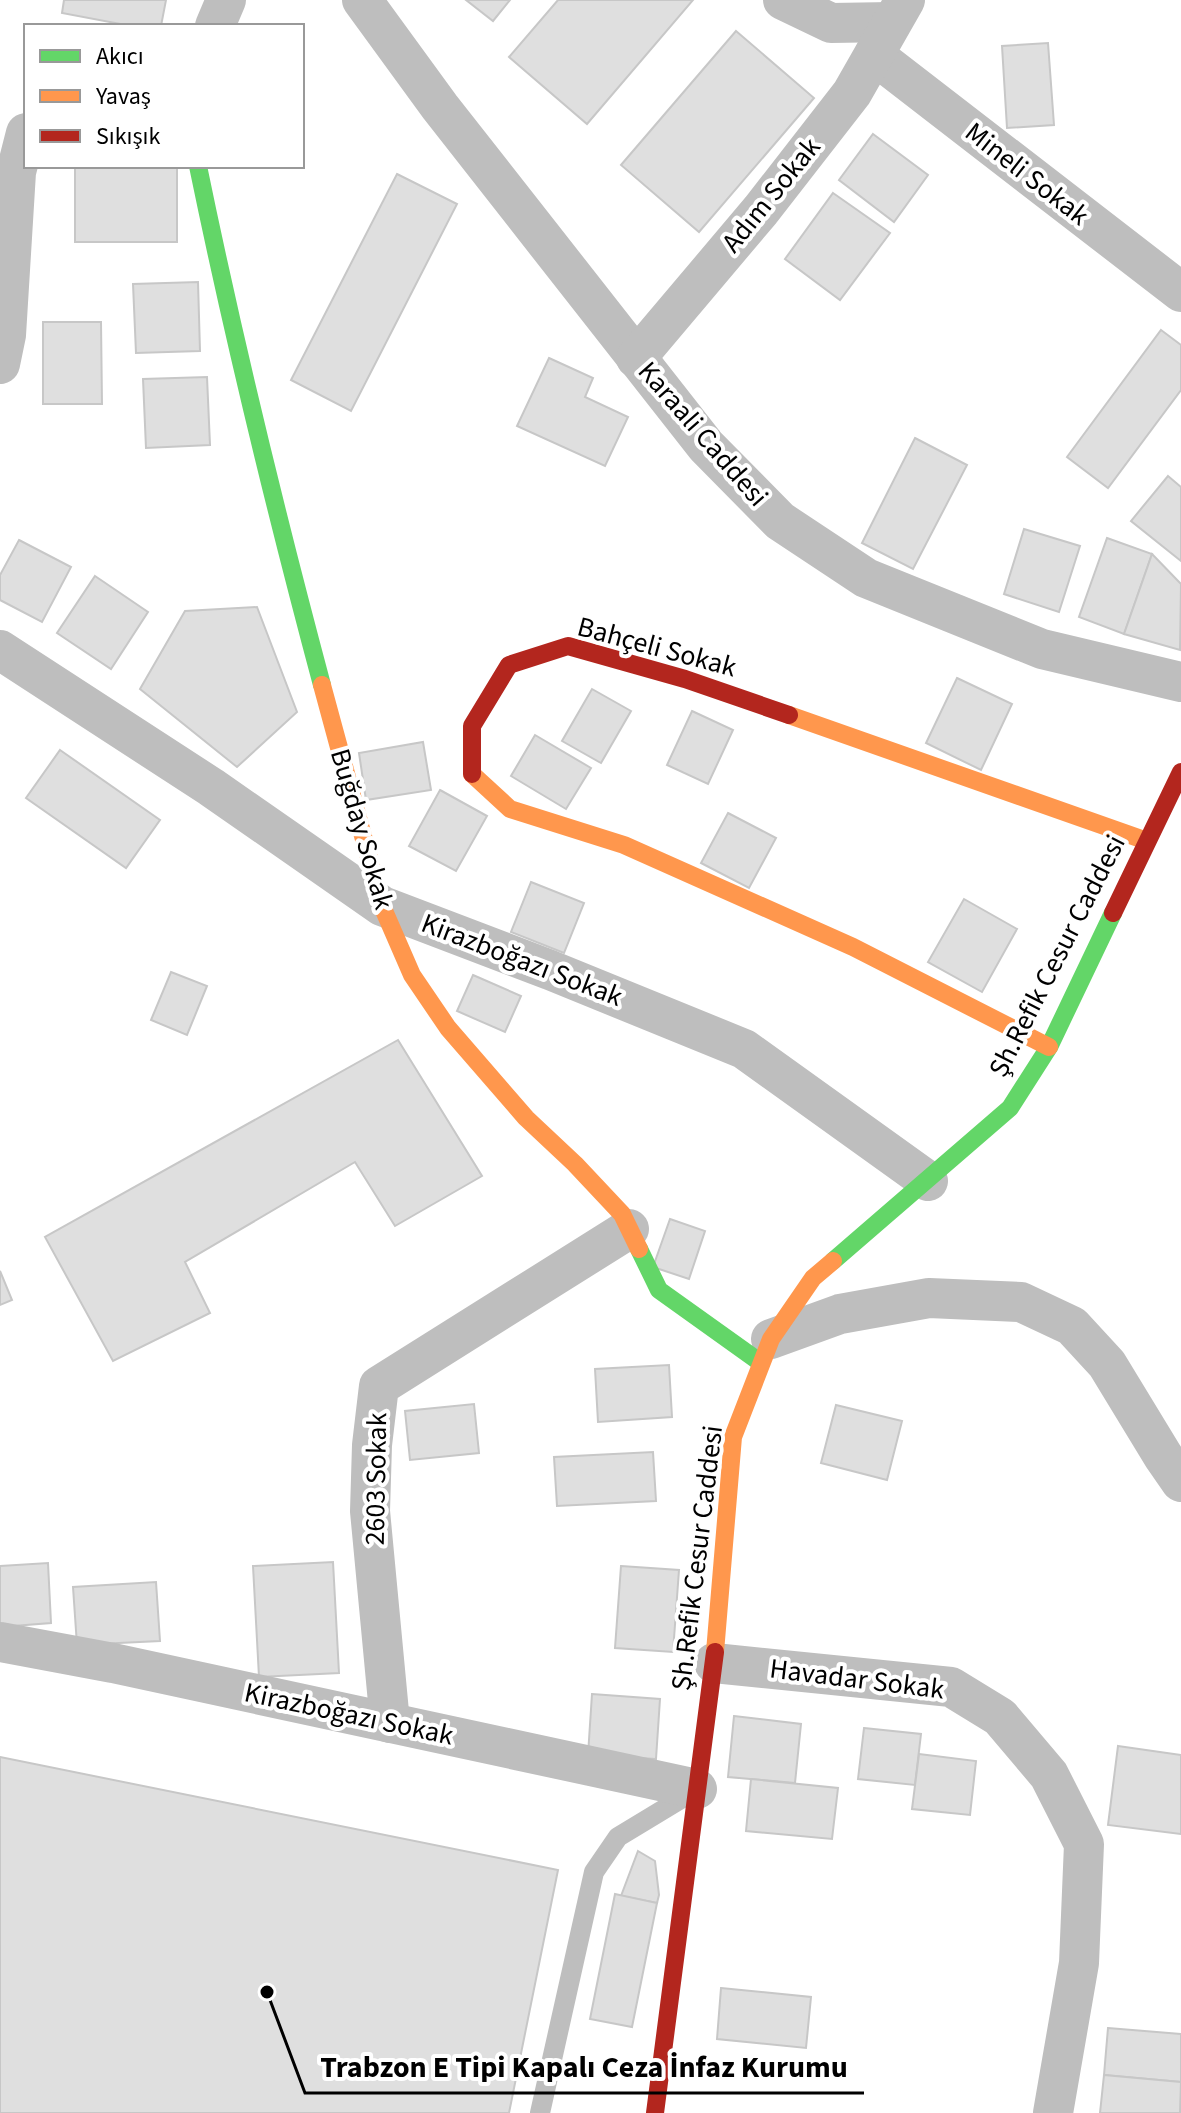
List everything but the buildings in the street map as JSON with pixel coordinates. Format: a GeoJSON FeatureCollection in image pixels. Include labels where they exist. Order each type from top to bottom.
{"type":"FeatureCollection","features":[{"type":"Feature","properties":{"kind":"street"},"geometry":{"type":"LineString","coordinates":[[216,24],[226,0]]}},
{"type":"Feature","properties":{"kind":"street","name":"Karaali Caddesi"},"geometry":{"type":"LineString","coordinates":[[362,0],[440,107],[706,446],[780,521],[866,578],[1042,649],[1181,682]]}},
{"type":"Feature","properties":{"kind":"street"},"geometry":{"type":"LineString","coordinates":[[783,0],[831,23],[890,26]]}},
{"type":"Feature","properties":{"kind":"street","name":"Adım Sokak"},"geometry":{"type":"LineString","coordinates":[[636,358],[761,210],[852,93],[890,26]]}},
{"type":"Feature","properties":{"kind":"street","name":"Mineli Sokak"},"geometry":{"type":"LineString","coordinates":[[890,26],[1181,292]]}},
{"type":"Feature","properties":{"kind":"street"},"geometry":{"type":"LineString","coordinates":[[0,364],[6,335],[16,172],[24,141]]}},
{"type":"Feature","properties":{"kind":"street","name":"Buğday Sokak"},"geometry":{"type":"LineString","coordinates":[[198,168],[227,308],[289,562],[382,906],[412,975],[448,1028],[526,1118],[622,1214],[659,1290],[766,1351]]}},
{"type":"Feature","properties":{"kind":"street","name":"Bahçeli Sokak"},"geometry":{"type":"LineString","coordinates":[[1049,1047],[853,947],[624,845],[510,809],[471,773],[472,726],[509,665],[568,646],[685,679],[1147,841]]}},
{"type":"Feature","properties":{"kind":"street","name":"Kirazboğazı Sokak"},"geometry":{"type":"LineString","coordinates":[[0,650],[211,787],[382,906],[744,1049],[928,1181]]}},
{"type":"Feature","properties":{"kind":"street","name":"Şh.Refik Cesur Caddesi"},"geometry":{"type":"LineString","coordinates":[[655,2113],[714,1663],[733,1437],[766,1351],[813,1278],[1010,1108],[1049,1047],[1181,772]]}},
{"type":"Feature","properties":{"kind":"street","name":"2603 Sokak"},"geometry":{"type":"LineString","coordinates":[[390,1723],[370,1511],[372,1445],[379,1386],[629,1229]]}},
{"type":"Feature","properties":{"kind":"street"},"geometry":{"type":"LineString","coordinates":[[766,1351],[840,1314],[929,1298],[1021,1302],[1072,1326],[1107,1364],[1181,1482]]}},
{"type":"Feature","properties":{"kind":"street","name":"Kirazboğazı Sokak"},"geometry":{"type":"LineString","coordinates":[[0,1642],[113,1663],[697,1789]]}},
{"type":"Feature","properties":{"kind":"street","name":"Havadar Sokak"},"geometry":{"type":"LineString","coordinates":[[714,1663],[951,1687],[1000,1717],[1049,1775],[1084,1844],[1079,1963],[1053,2113]]}},
{"type":"Feature","properties":{"kind":"lane"},"geometry":{"type":"LineString","coordinates":[[540,2113],[594,1872],[618,1837],[697,1789]]}},
{"type":"Feature","properties":{"kind":"traffic: fast"},"geometry":{"type":"LineString","coordinates":[[198,168],[256,427],[322,685]]}},
{"type":"Feature","properties":{"kind":"traffic: fast"},"geometry":{"type":"LineString","coordinates":[[833,1261],[1010,1108],[1049,1047],[1113,913]]}},
{"type":"Feature","properties":{"kind":"traffic: fast"},"geometry":{"type":"LineString","coordinates":[[639,1249],[659,1290],[761,1363]]}},
{"type":"Feature","properties":{"kind":"traffic: slow"},"geometry":{"type":"LineString","coordinates":[[322,685],[382,906],[412,975],[448,1028],[526,1118],[622,1214],[639,1249]]}},
{"type":"Feature","properties":{"kind":"traffic: slow"},"geometry":{"type":"LineString","coordinates":[[789,715],[1147,841]]}},
{"type":"Feature","properties":{"kind":"traffic: slow"},"geometry":{"type":"LineString","coordinates":[[472,774],[510,809],[624,845],[853,947],[1049,1047]]}},
{"type":"Feature","properties":{"kind":"traffic: slow"},"geometry":{"type":"LineString","coordinates":[[715,1652],[733,1437],[771,1339],[813,1278],[833,1261]]}},
{"type":"Feature","properties":{"kind":"traffic: jam"},"geometry":{"type":"LineString","coordinates":[[472,774],[472,726],[509,665],[568,646],[685,679],[789,715]]}},
{"type":"Feature","properties":{"kind":"traffic: jam"},"geometry":{"type":"LineString","coordinates":[[1113,913],[1181,772]]}},
{"type":"Feature","properties":{"kind":"traffic: jam"},"geometry":{"type":"LineString","coordinates":[[655,2113],[715,1652]]}},
{"type":"Feature","properties":{"kind":"place","name":"Trabzon E Tipi Kapalı Ceza İnfaz Kurumu"},"geometry":{"type":"Point","coordinates":[267,1992]}}]}
